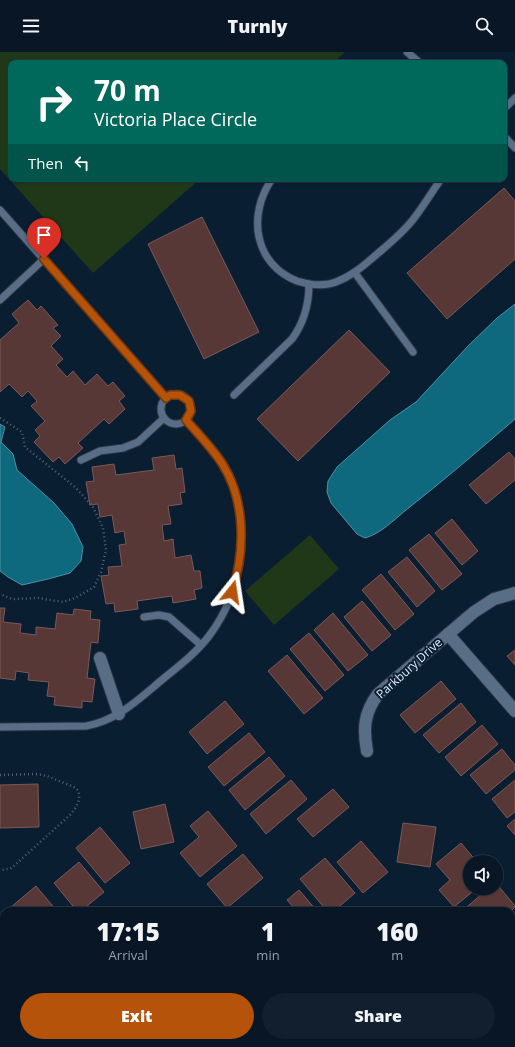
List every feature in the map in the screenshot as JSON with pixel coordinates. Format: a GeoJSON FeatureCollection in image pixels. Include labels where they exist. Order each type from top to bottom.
{"type":"FeatureCollection","features":[{"type":"Feature","properties":{"kind":"street","name":"Parkbury Drive"},"geometry":{"type":"LineString","coordinates":[[367,751],[364,736],[367,712],[378,694],[483,605],[494,599],[515,594]]}},
{"type":"Feature","properties":{"kind":"street","name":"Parkbury Drive"},"geometry":{"type":"LineString","coordinates":[[448,634],[515,711]]}},
{"type":"Feature","properties":{"kind":"street"},"geometry":{"type":"LineString","coordinates":[[100,658],[119,714]]}},
{"type":"Feature","properties":{"kind":"lane"},"geometry":{"type":"LineString","coordinates":[[407,52],[416,60]]}},
{"type":"Feature","properties":{"kind":"lane"},"geometry":{"type":"LineString","coordinates":[[507,106],[515,98]]}},
{"type":"Feature","properties":{"kind":"lane"},"geometry":{"type":"LineString","coordinates":[[507,139],[515,148]]}},
{"type":"Feature","properties":{"kind":"lane"},"geometry":{"type":"LineString","coordinates":[[270,182],[264,193],[258,210],[258,233],[261,244],[271,262],[280,271],[291,278],[313,286],[335,283],[355,273],[405,229],[415,217],[438,182]]}},
{"type":"Feature","properties":{"kind":"lane"},"geometry":{"type":"LineString","coordinates":[[0,210],[166,398]]}},
{"type":"Feature","properties":{"kind":"lane"},"geometry":{"type":"LineString","coordinates":[[0,300],[44,259]]}},
{"type":"Feature","properties":{"kind":"lane"},"geometry":{"type":"LineString","coordinates":[[355,273],[413,352]]}},
{"type":"Feature","properties":{"kind":"lane"},"geometry":{"type":"LineString","coordinates":[[234,395],[292,340],[299,330],[309,295],[309,284]]}},
{"type":"Feature","properties":{"kind":"lane"},"geometry":{"type":"LineString","coordinates":[[175,394],[185,397],[191,406],[191,411],[186,420],[182,423],[172,424],[164,418],[161,410],[163,401],[166,398],[175,394]]}},
{"type":"Feature","properties":{"kind":"lane"},"geometry":{"type":"LineString","coordinates":[[81,460],[100,451],[131,445],[138,442],[164,418]]}},
{"type":"Feature","properties":{"kind":"lane"},"geometry":{"type":"LineString","coordinates":[[0,727],[94,725],[119,714],[142,697],[201,645],[209,636],[222,614],[236,580],[241,546],[240,519],[235,492],[224,466],[212,449],[186,420]]}},
{"type":"Feature","properties":{"kind":"lane"},"geometry":{"type":"LineString","coordinates":[[144,617],[159,615],[169,617],[201,645]]}},
{"type":"Feature","properties":{"kind":"path"},"geometry":{"type":"LineString","coordinates":[[0,418],[22,432],[25,447],[75,487],[93,507],[103,528],[106,550],[101,572],[94,587],[75,598],[63,602],[38,598],[12,599],[0,594]]}},
{"type":"Feature","properties":{"kind":"path"},"geometry":{"type":"LineString","coordinates":[[0,775],[36,774],[47,776],[76,788],[80,797],[76,808],[70,815],[22,859],[10,869],[0,870]]}},
{"type":"Feature","properties":{"kind":"green space"},"geometry":{"type":"Polygon","coordinates":[[[0,52],[345,52],[336,60],[8,60],[8,178],[0,169],[0,52]]]}},
{"type":"Feature","properties":{"kind":"green space"},"geometry":{"type":"Polygon","coordinates":[[[12,182],[197,182],[93,273],[12,182]]]}},
{"type":"Feature","properties":{"kind":"green space"},"geometry":{"type":"Polygon","coordinates":[[[310,535],[339,569],[274,625],[245,591],[310,535]]]}},
{"type":"Feature","properties":{"kind":"water"},"geometry":{"type":"Polygon","coordinates":[[[515,304],[515,419],[387,526],[365,538],[357,534],[331,503],[327,492],[328,481],[337,467],[390,420],[416,402],[469,345],[497,318],[515,304]]]}},
{"type":"Feature","properties":{"kind":"water"},"geometry":{"type":"Polygon","coordinates":[[[0,424],[5,427],[1,442],[13,454],[17,470],[54,503],[72,524],[83,547],[81,561],[70,573],[22,585],[0,571],[0,424]]]}},
{"type":"Feature","properties":{"kind":"building"},"geometry":{"type":"Polygon","coordinates":[[[504,188],[515,201],[515,259],[447,319],[407,273],[504,188]]]}},
{"type":"Feature","properties":{"kind":"building"},"geometry":{"type":"Polygon","coordinates":[[[202,217],[259,332],[204,359],[148,244],[202,217]]]}},
{"type":"Feature","properties":{"kind":"building"},"geometry":{"type":"Polygon","coordinates":[[[28,300],[37,310],[41,306],[58,325],[53,328],[61,336],[51,346],[63,359],[56,365],[67,377],[73,371],[85,385],[97,374],[108,386],[113,382],[125,396],[119,401],[125,409],[109,424],[104,419],[78,443],[83,448],[65,464],[59,457],[53,462],[34,442],[40,436],[35,430],[45,421],[31,406],[37,401],[28,391],[22,397],[9,384],[0,392],[0,340],[19,323],[12,314],[28,300]]]}},
{"type":"Feature","properties":{"kind":"building"},"geometry":{"type":"Polygon","coordinates":[[[349,330],[390,372],[298,461],[257,419],[349,330]]]}},
{"type":"Feature","properties":{"kind":"building"},"geometry":{"type":"Polygon","coordinates":[[[509,452],[515,459],[515,480],[486,504],[469,485],[509,452]]]}},
{"type":"Feature","properties":{"kind":"building"},"geometry":{"type":"Polygon","coordinates":[[[174,455],[176,469],[182,468],[185,492],[180,493],[182,504],[168,506],[171,524],[162,525],[164,541],[173,539],[175,558],[191,555],[194,571],[200,571],[202,588],[194,590],[196,599],[173,603],[172,596],[137,601],[138,609],[115,612],[114,603],[106,604],[101,576],[109,575],[108,567],[122,566],[119,545],[126,544],[124,531],[115,533],[112,515],[100,517],[98,504],[90,505],[86,482],[94,481],[92,467],[114,464],[116,475],[154,470],[152,458],[174,455]]]}},
{"type":"Feature","properties":{"kind":"building"},"geometry":{"type":"Polygon","coordinates":[[[452,519],[478,551],[462,565],[435,533],[452,519]]]}},
{"type":"Feature","properties":{"kind":"building"},"geometry":{"type":"Polygon","coordinates":[[[429,534],[462,574],[442,590],[409,550],[429,534]]]}},
{"type":"Feature","properties":{"kind":"building"},"geometry":{"type":"Polygon","coordinates":[[[407,557],[435,591],[417,607],[388,572],[407,557]]]}},
{"type":"Feature","properties":{"kind":"building"},"geometry":{"type":"Polygon","coordinates":[[[381,574],[414,614],[395,630],[362,590],[381,574]]]}},
{"type":"Feature","properties":{"kind":"building"},"geometry":{"type":"Polygon","coordinates":[[[362,601],[391,635],[372,651],[344,617],[362,601]]]}},
{"type":"Feature","properties":{"kind":"building"},"geometry":{"type":"Polygon","coordinates":[[[0,608],[5,608],[3,622],[21,624],[20,633],[36,635],[36,627],[55,629],[57,613],[73,615],[74,609],[91,611],[90,619],[100,620],[98,643],[91,642],[87,678],[95,679],[92,702],[82,701],[82,708],[54,705],[55,697],[47,696],[49,682],[28,680],[29,673],[16,671],[15,680],[0,678],[0,608]]]}},
{"type":"Feature","properties":{"kind":"building"},"geometry":{"type":"Polygon","coordinates":[[[333,613],[368,655],[348,671],[314,630],[333,613]]]}},
{"type":"Feature","properties":{"kind":"building"},"geometry":{"type":"Polygon","coordinates":[[[309,633],[344,675],[325,691],[290,649],[309,633]]]}},
{"type":"Feature","properties":{"kind":"building"},"geometry":{"type":"Polygon","coordinates":[[[515,650],[515,665],[507,656],[515,650]]]}},
{"type":"Feature","properties":{"kind":"building"},"geometry":{"type":"Polygon","coordinates":[[[287,655],[323,698],[304,714],[268,671],[287,655]]]}},
{"type":"Feature","properties":{"kind":"building"},"geometry":{"type":"Polygon","coordinates":[[[441,681],[456,699],[415,733],[400,715],[441,681]]]}},
{"type":"Feature","properties":{"kind":"building"},"geometry":{"type":"Polygon","coordinates":[[[225,701],[244,724],[207,754],[189,732],[225,701]]]}},
{"type":"Feature","properties":{"kind":"building"},"geometry":{"type":"Polygon","coordinates":[[[461,703],[476,722],[439,753],[423,735],[461,703]]]}},
{"type":"Feature","properties":{"kind":"building"},"geometry":{"type":"Polygon","coordinates":[[[482,725],[498,744],[461,776],[445,757],[482,725]]]}},
{"type":"Feature","properties":{"kind":"building"},"geometry":{"type":"Polygon","coordinates":[[[249,733],[265,752],[224,786],[208,767],[249,733]]]}},
{"type":"Feature","properties":{"kind":"building"},"geometry":{"type":"Polygon","coordinates":[[[502,749],[515,765],[515,770],[486,794],[470,775],[502,749]]]}},
{"type":"Feature","properties":{"kind":"building"},"geometry":{"type":"Polygon","coordinates":[[[269,757],[285,776],[245,810],[229,790],[269,757]]]}},
{"type":"Feature","properties":{"kind":"building"},"geometry":{"type":"Polygon","coordinates":[[[291,780],[307,799],[266,834],[250,814],[291,780]]]}},
{"type":"Feature","properties":{"kind":"building"},"geometry":{"type":"Polygon","coordinates":[[[515,780],[515,812],[507,818],[492,799],[515,780]]]}},
{"type":"Feature","properties":{"kind":"building"},"geometry":{"type":"Polygon","coordinates":[[[38,784],[39,827],[0,828],[0,785],[38,784]]]}},
{"type":"Feature","properties":{"kind":"building"},"geometry":{"type":"Polygon","coordinates":[[[333,789],[349,807],[313,837],[297,819],[333,789]]]}},
{"type":"Feature","properties":{"kind":"building"},"geometry":{"type":"Polygon","coordinates":[[[165,804],[174,842],[141,849],[133,812],[165,804]]]}},
{"type":"Feature","properties":{"kind":"building"},"geometry":{"type":"Polygon","coordinates":[[[208,811],[237,846],[200,877],[180,853],[199,837],[190,826],[208,811]]]}},
{"type":"Feature","properties":{"kind":"building"},"geometry":{"type":"Polygon","coordinates":[[[515,819],[515,835],[507,826],[515,819]]]}},
{"type":"Feature","properties":{"kind":"building"},"geometry":{"type":"Polygon","coordinates":[[[403,823],[436,827],[430,867],[397,862],[403,823]]]}},
{"type":"Feature","properties":{"kind":"building"},"geometry":{"type":"Polygon","coordinates":[[[100,827],[130,863],[105,883],[76,848],[100,827]]]}},
{"type":"Feature","properties":{"kind":"building"},"geometry":{"type":"Polygon","coordinates":[[[361,841],[388,872],[363,893],[337,862],[361,841]]]}},
{"type":"Feature","properties":{"kind":"building"},"geometry":{"type":"Polygon","coordinates":[[[461,843],[471,855],[463,855],[463,895],[469,895],[454,907],[439,890],[450,880],[436,864],[461,843]]]}},
{"type":"Feature","properties":{"kind":"building"},"geometry":{"type":"Polygon","coordinates":[[[243,854],[263,878],[228,907],[226,907],[207,884],[243,854]]]}},
{"type":"Feature","properties":{"kind":"building"},"geometry":{"type":"Polygon","coordinates":[[[325,858],[355,893],[339,907],[324,907],[300,879],[325,858]]]}},
{"type":"Feature","properties":{"kind":"building"},"geometry":{"type":"Polygon","coordinates":[[[79,862],[104,892],[86,907],[74,907],[54,883],[79,862]]]}},
{"type":"Feature","properties":{"kind":"building"},"geometry":{"type":"Polygon","coordinates":[[[36,886],[54,907],[11,907],[36,886]]]}},
{"type":"Feature","properties":{"kind":"building"},"geometry":{"type":"Polygon","coordinates":[[[299,890],[314,907],[293,907],[287,900],[299,890]]]}},
{"type":"Feature","properties":{"kind":"building"},"geometry":{"type":"Polygon","coordinates":[[[503,891],[515,906],[515,907],[467,907],[481,895],[503,895],[503,891]]]}},
{"type":"Feature","properties":{"kind":"route"},"geometry":{"type":"LineString","coordinates":[[44,259],[166,398],[175,394],[185,397],[189,401],[191,411],[190,416],[186,420],[224,466],[230,478],[238,505],[241,546],[238,570],[232,592]]}}]}
